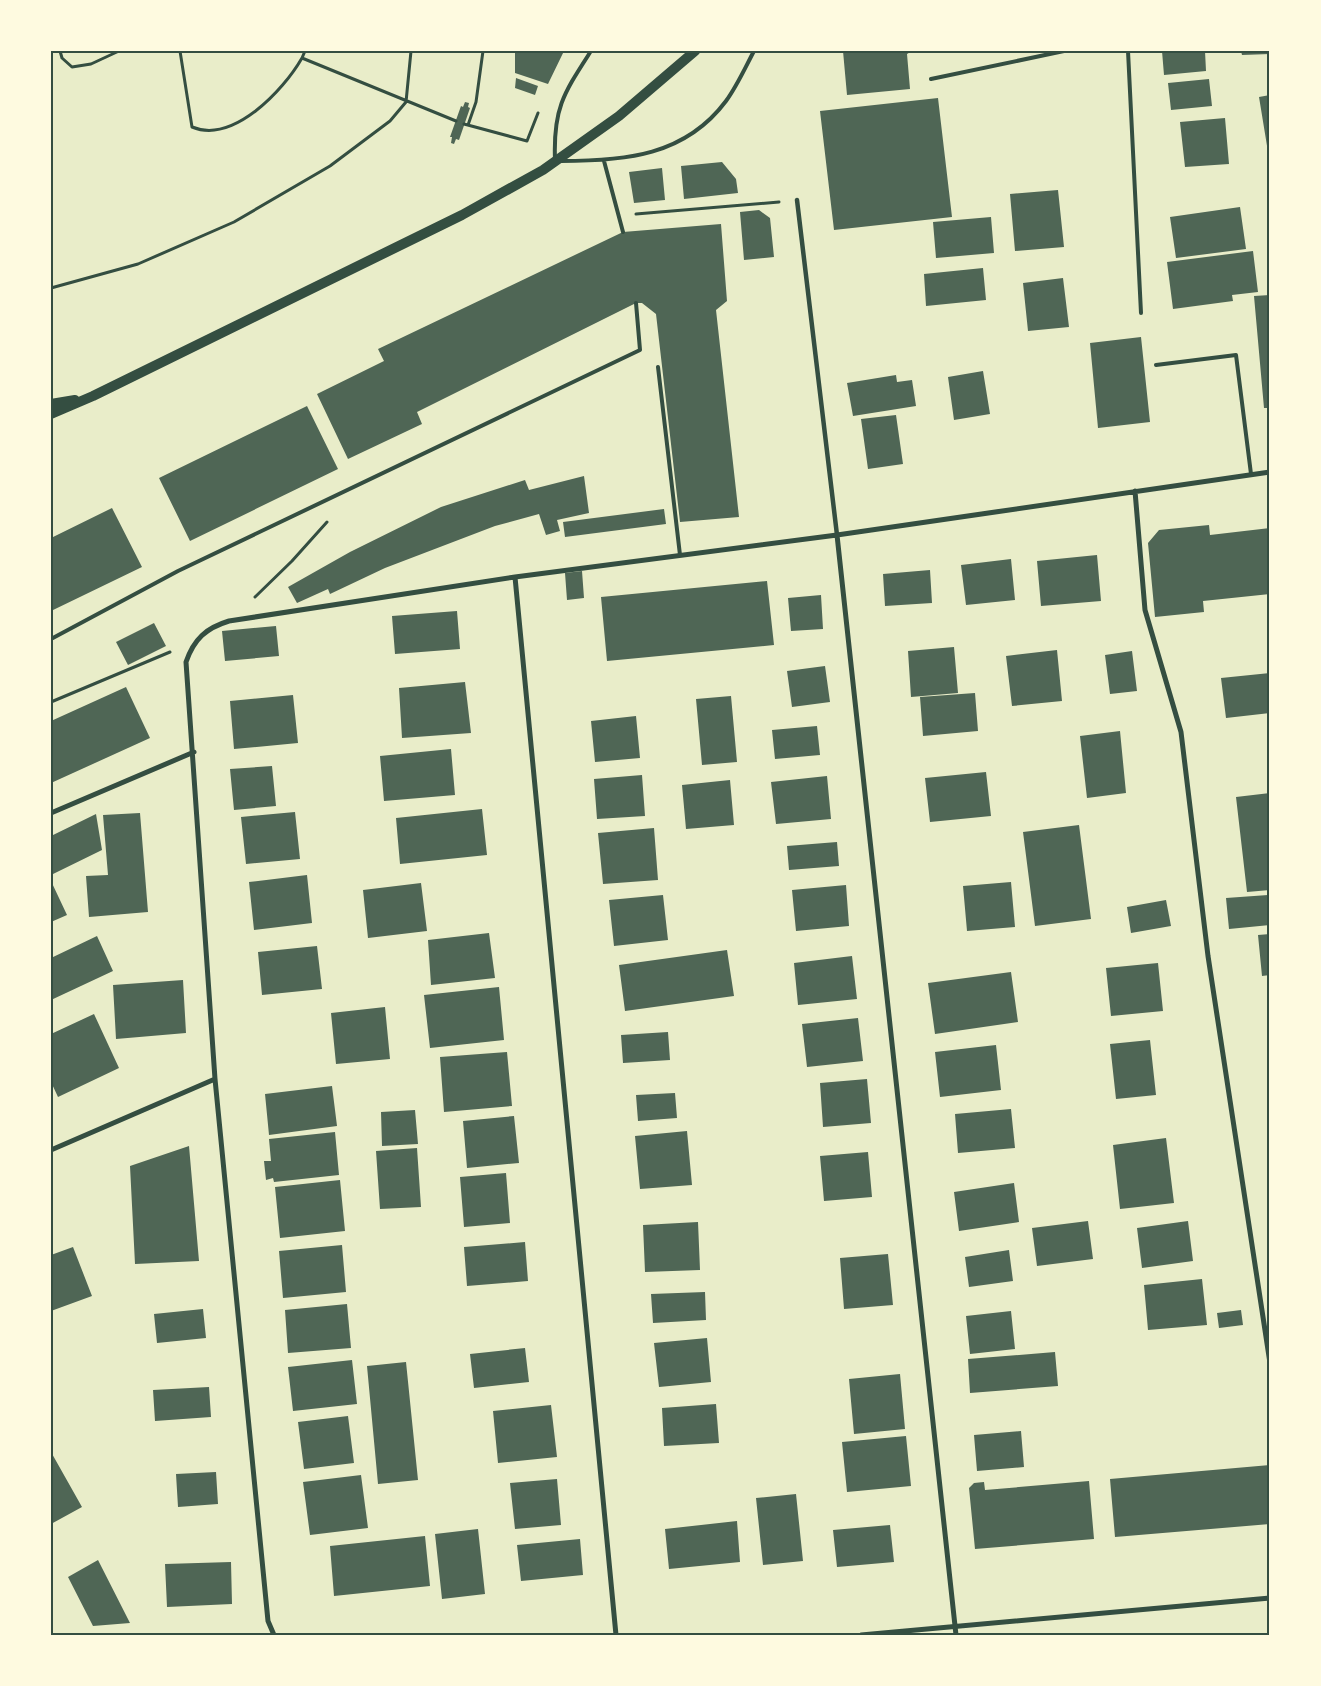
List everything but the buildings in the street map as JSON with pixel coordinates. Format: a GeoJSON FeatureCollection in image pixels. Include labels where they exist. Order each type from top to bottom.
{"type":"FeatureCollection","features":[{"type":"Feature","properties":{"kind":"main road"},"geometry":{"type":"LineString","coordinates":[[51,414],[93,396],[462,215],[556,161],[618,116],[695,51]]}},
{"type":"Feature","properties":{"kind":"main road"},"geometry":{"type":"LineString","coordinates":[[51,404],[93,396]]}},
{"type":"Feature","properties":{"kind":"street"},"geometry":{"type":"LineString","coordinates":[[797,200],[837,535],[956,1635]]}},
{"type":"Feature","properties":{"kind":"street"},"geometry":{"type":"LineString","coordinates":[[274,1635],[268,1621],[215,1079],[194,752],[186,662],[196,642],[214,626],[229,621],[515,577],[837,535],[1270,472]]}},
{"type":"Feature","properties":{"kind":"street"},"geometry":{"type":"LineString","coordinates":[[1135,491],[1145,610],[1181,732],[1208,956],[1270,1363]]}},
{"type":"Feature","properties":{"kind":"street"},"geometry":{"type":"LineString","coordinates":[[515,577],[616,1635]]}},
{"type":"Feature","properties":{"kind":"street"},"geometry":{"type":"LineString","coordinates":[[51,813],[194,752]]}},
{"type":"Feature","properties":{"kind":"street"},"geometry":{"type":"LineString","coordinates":[[51,1150],[215,1079]]}},
{"type":"Feature","properties":{"kind":"street"},"geometry":{"type":"LineString","coordinates":[[861,1635],[1270,1598]]}},
{"type":"Feature","properties":{"kind":"lane"},"geometry":{"type":"LineString","coordinates":[[591,51],[576,74],[558,110],[554,136],[556,161],[604,161],[663,150],[700,129],[728,99],[754,51]]}},
{"type":"Feature","properties":{"kind":"lane"},"geometry":{"type":"LineString","coordinates":[[931,79],[1064,51]]}},
{"type":"Feature","properties":{"kind":"lane"},"geometry":{"type":"LineString","coordinates":[[1128,51],[1141,312]]}},
{"type":"Feature","properties":{"kind":"lane"},"geometry":{"type":"LineString","coordinates":[[604,161],[624,232]]}},
{"type":"Feature","properties":{"kind":"lane"},"geometry":{"type":"LineString","coordinates":[[51,639],[178,571],[640,350],[636,303]]}},
{"type":"Feature","properties":{"kind":"lane"},"geometry":{"type":"LineString","coordinates":[[1156,364],[1236,355],[1251,474]]}},
{"type":"Feature","properties":{"kind":"lane"},"geometry":{"type":"LineString","coordinates":[[658,367],[680,555]]}},
{"type":"Feature","properties":{"kind":"path"},"geometry":{"type":"LineString","coordinates":[[60,51],[62,58],[72,67],[91,64],[119,51]]}},
{"type":"Feature","properties":{"kind":"path"},"geometry":{"type":"LineString","coordinates":[[180,51],[192,127],[204,132],[234,124],[266,103],[294,74],[305,51]]}},
{"type":"Feature","properties":{"kind":"path"},"geometry":{"type":"LineString","coordinates":[[51,288],[138,264],[234,222],[330,166],[390,122],[406,102],[412,51]]}},
{"type":"Feature","properties":{"kind":"path"},"geometry":{"type":"LineString","coordinates":[[483,51],[476,102],[466,124],[527,141]]}},
{"type":"Feature","properties":{"kind":"path"},"geometry":{"type":"LineString","coordinates":[[302,58],[456,121]]}},
{"type":"Feature","properties":{"kind":"path"},"geometry":{"type":"LineString","coordinates":[[620,215],[797,200]]}},
{"type":"Feature","properties":{"kind":"path"},"geometry":{"type":"LineString","coordinates":[[229,621],[292,561]]}},
{"type":"Feature","properties":{"kind":"path"},"geometry":{"type":"LineString","coordinates":[[51,702],[196,642]]}}]}
